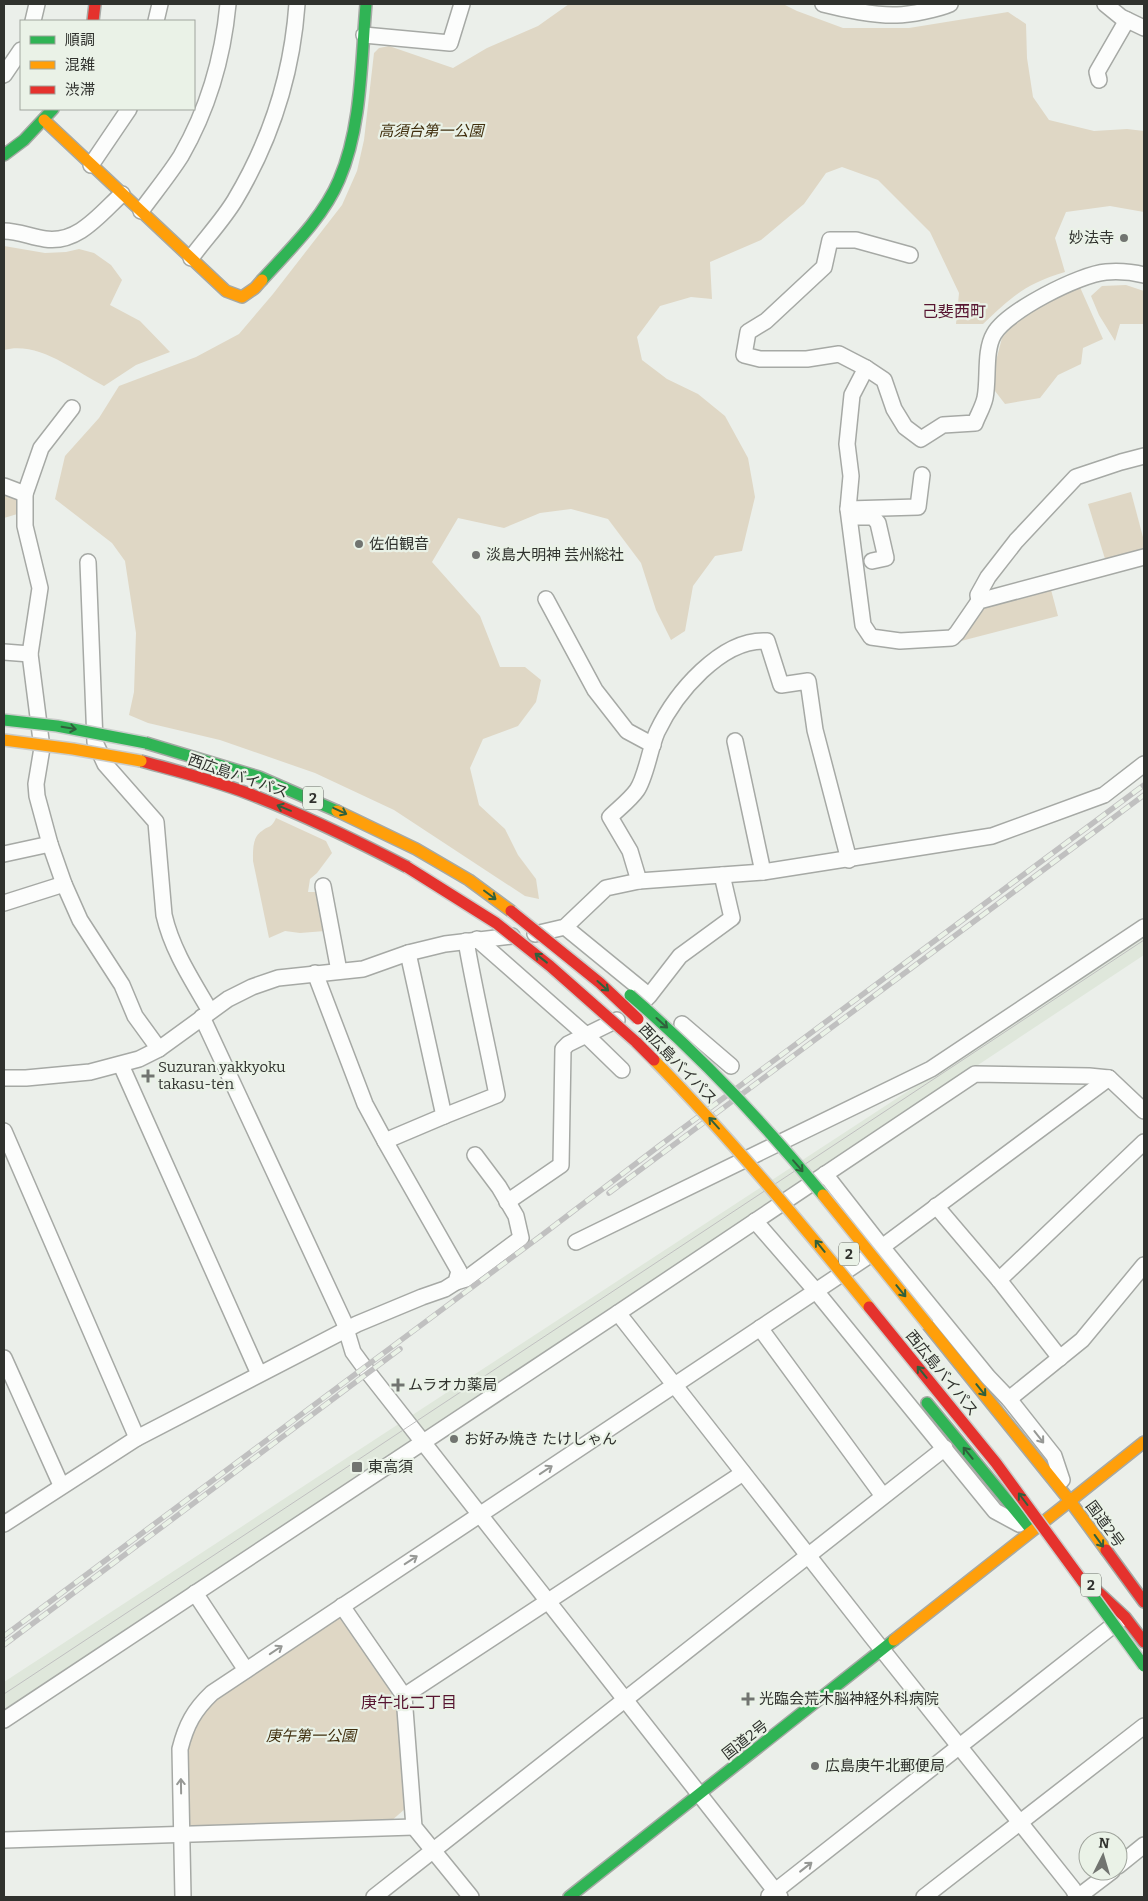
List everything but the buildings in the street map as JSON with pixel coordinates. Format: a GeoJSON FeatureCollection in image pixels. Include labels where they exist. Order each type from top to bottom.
{"type":"FeatureCollection","features":[{"type":"Feature","properties":{"kind":"main road"},"geometry":{"type":"LineString","coordinates":[[93,20],[95,4]]}},
{"type":"Feature","properties":{"kind":"main road"},"geometry":{"type":"LineString","coordinates":[[44,120],[226,291],[242,296],[255,288],[316,219],[339,181],[356,128],[366,4]]}},
{"type":"Feature","properties":{"kind":"main road"},"geometry":{"type":"LineString","coordinates":[[4,154],[13,149],[52,110]]}},
{"type":"Feature","properties":{"kind":"main road","name":"西広島バイパス"},"geometry":{"type":"LineString","coordinates":[[4,720],[57,726],[146,743],[259,777],[313,799],[416,849],[469,880],[511,911],[600,983],[647,1028]]}},
{"type":"Feature","properties":{"kind":"main road","name":"西広島バイパス"},"geometry":{"type":"LineString","coordinates":[[4,740],[66,747],[141,761],[194,775],[247,793],[302,816],[407,867],[496,923],[550,966],[605,1012],[686,1092],[794,1215],[996,1463],[1144,1666]]}},
{"type":"Feature","properties":{"kind":"main road"},"geometry":{"type":"LineString","coordinates":[[511,911],[563,945],[642,1004],[724,1082],[824,1196],[1070,1501],[1144,1442]]}},
{"type":"Feature","properties":{"kind":"main road"},"geometry":{"type":"LineString","coordinates":[[605,1012],[620,1043]]}},
{"type":"Feature","properties":{"kind":"main road"},"geometry":{"type":"LineString","coordinates":[[752,1139],[772,1162]]}},
{"type":"Feature","properties":{"kind":"main road"},"geometry":{"type":"LineString","coordinates":[[723,1157],[741,1178]]}},
{"type":"Feature","properties":{"kind":"main road"},"geometry":{"type":"LineString","coordinates":[[791,1184],[804,1200]]}},
{"type":"Feature","properties":{"kind":"main road"},"geometry":{"type":"LineString","coordinates":[[759,1199],[777,1220]]}},
{"type":"Feature","properties":{"kind":"main road","name":"2"},"geometry":{"type":"LineString","coordinates":[[848,1253],[867,1276]]}},
{"type":"Feature","properties":{"kind":"main road"},"geometry":{"type":"LineString","coordinates":[[819,1271],[837,1293]]}},
{"type":"Feature","properties":{"kind":"main road"},"geometry":{"type":"LineString","coordinates":[[924,1399],[1032,1531]]}},
{"type":"Feature","properties":{"kind":"main road","name":"国道2号"},"geometry":{"type":"LineString","coordinates":[[570,1897],[1070,1501],[1144,1602]]}},
{"type":"Feature","properties":{"kind":"main road"},"geometry":{"type":"LineString","coordinates":[[1048,1504],[1059,1519]]}},
{"type":"Feature","properties":{"kind":"main road","name":"2"},"geometry":{"type":"LineString","coordinates":[[1032,1531],[1126,1617],[1144,1642]]}},
{"type":"Feature","properties":{"kind":"main road","name":"2"},"geometry":{"type":"LineString","coordinates":[[1104,1581],[1144,1637]]}},
{"type":"Feature","properties":{"kind":"street"},"geometry":{"type":"LineString","coordinates":[[33,20],[37,4]]}},
{"type":"Feature","properties":{"kind":"street"},"geometry":{"type":"LineString","coordinates":[[156,20],[160,4]]}},
{"type":"Feature","properties":{"kind":"street"},"geometry":{"type":"LineString","coordinates":[[141,211],[180,156],[206,105],[219,59],[226,26],[228,4]]}},
{"type":"Feature","properties":{"kind":"street"},"geometry":{"type":"LineString","coordinates":[[191,258],[235,201],[270,132],[286,80],[295,31],[297,4]]}},
{"type":"Feature","properties":{"kind":"street"},"geometry":{"type":"LineString","coordinates":[[364,35],[450,43],[462,4]]}},
{"type":"Feature","properties":{"kind":"street"},"geometry":{"type":"LineString","coordinates":[[823,4],[838,8],[897,15],[937,9],[950,4]]}},
{"type":"Feature","properties":{"kind":"street"},"geometry":{"type":"LineString","coordinates":[[1105,4],[1127,20],[1144,28]]}},
{"type":"Feature","properties":{"kind":"street"},"geometry":{"type":"LineString","coordinates":[[1099,80],[1097,72],[1127,20]]}},
{"type":"Feature","properties":{"kind":"street"},"geometry":{"type":"LineString","coordinates":[[5,71],[20,51]]}},
{"type":"Feature","properties":{"kind":"street"},"geometry":{"type":"LineString","coordinates":[[91,165],[128,110]]}},
{"type":"Feature","properties":{"kind":"street"},"geometry":{"type":"LineString","coordinates":[[4,231],[14,231],[55,241],[67,239],[78,234],[122,194]]}},
{"type":"Feature","properties":{"kind":"street"},"geometry":{"type":"LineString","coordinates":[[910,255],[856,240],[830,240],[824,267],[766,321],[748,332],[744,355],[760,359],[798,359],[839,354],[884,380],[894,409],[905,427],[921,439],[943,424],[975,423],[985,398],[993,335],[1004,322],[1032,302],[1097,274],[1115,272],[1144,275]]}},
{"type":"Feature","properties":{"kind":"street"},"geometry":{"type":"LineString","coordinates":[[866,368],[852,395],[847,444],[851,476],[849,513],[863,625],[870,637],[900,641],[952,638],[979,600],[1144,557]]}},
{"type":"Feature","properties":{"kind":"street"},"geometry":{"type":"LineString","coordinates":[[72,408],[40,448],[25,494],[25,526],[40,588],[30,654],[42,748],[36,784],[37,796],[50,844],[64,884],[80,920],[122,984],[135,1016],[158,1049]]}},
{"type":"Feature","properties":{"kind":"street"},"geometry":{"type":"LineString","coordinates":[[979,600],[978,594],[988,577],[1016,542],[1076,477],[1144,456]]}},
{"type":"Feature","properties":{"kind":"street"},"geometry":{"type":"LineString","coordinates":[[849,513],[918,507],[922,475]]}},
{"type":"Feature","properties":{"kind":"street"},"geometry":{"type":"LineString","coordinates":[[4,486],[25,494]]}},
{"type":"Feature","properties":{"kind":"street"},"geometry":{"type":"LineString","coordinates":[[849,513],[873,517],[878,523],[886,558],[872,561]]}},
{"type":"Feature","properties":{"kind":"street"},"geometry":{"type":"LineString","coordinates":[[88,562],[95,742],[105,764],[156,822],[164,915],[167,928],[344,1322],[353,1352],[422,1443],[700,1795],[774,1895],[959,1746],[1126,1617]]}},
{"type":"Feature","properties":{"kind":"street"},"geometry":{"type":"LineString","coordinates":[[546,599],[596,690],[627,731],[653,745]]}},
{"type":"Feature","properties":{"kind":"street"},"geometry":{"type":"LineString","coordinates":[[639,881],[630,851],[610,818],[637,790],[658,732],[684,689],[726,652],[751,641],[767,641],[781,685],[808,682],[815,730],[849,860]]}},
{"type":"Feature","properties":{"kind":"street"},"geometry":{"type":"LineString","coordinates":[[4,652],[30,654]]}},
{"type":"Feature","properties":{"kind":"street"},"geometry":{"type":"LineString","coordinates":[[735,741],[763,872]]}},
{"type":"Feature","properties":{"kind":"street"},"geometry":{"type":"LineString","coordinates":[[4,1078],[82,1073],[121,1065],[139,1059],[158,1049],[228,999],[252,987],[278,978],[363,969],[408,953],[445,944],[530,935],[565,927],[606,888],[639,881],[763,872],[849,860],[992,836],[1104,795],[1144,764]]}},
{"type":"Feature","properties":{"kind":"street"},"geometry":{"type":"LineString","coordinates":[[4,854],[50,844]]}},
{"type":"Feature","properties":{"kind":"street"},"geometry":{"type":"LineString","coordinates":[[507,1202],[561,1165],[563,1048],[633,1012],[649,996],[680,956],[732,918],[722,875]]}},
{"type":"Feature","properties":{"kind":"street"},"geometry":{"type":"LineString","coordinates":[[4,903],[64,884]]}},
{"type":"Feature","properties":{"kind":"street"},"geometry":{"type":"LineString","coordinates":[[323,886],[339,971]]}},
{"type":"Feature","properties":{"kind":"street"},"geometry":{"type":"LineString","coordinates":[[576,1242],[931,1069],[1144,926]]}},
{"type":"Feature","properties":{"kind":"street"},"geometry":{"type":"LineString","coordinates":[[565,927],[731,1066]]}},
{"type":"Feature","properties":{"kind":"street"},"geometry":{"type":"LineString","coordinates":[[472,940],[586,1035],[622,1070]]}},
{"type":"Feature","properties":{"kind":"street"},"geometry":{"type":"LineString","coordinates":[[385,1141],[497,1095],[485,1032],[474,990],[472,940]]}},
{"type":"Feature","properties":{"kind":"street"},"geometry":{"type":"LineString","coordinates":[[408,953],[444,1116]]}},
{"type":"Feature","properties":{"kind":"street"},"geometry":{"type":"LineString","coordinates":[[314,973],[365,1104],[459,1271],[456,1282]]}},
{"type":"Feature","properties":{"kind":"street"},"geometry":{"type":"LineString","coordinates":[[121,1065],[259,1374]]}},
{"type":"Feature","properties":{"kind":"street"},"geometry":{"type":"LineString","coordinates":[[4,1720],[975,1074],[1109,1078],[1144,1111]]}},
{"type":"Feature","properties":{"kind":"street"},"geometry":{"type":"LineString","coordinates":[[182,1897],[180,1749],[184,1730],[201,1703],[212,1693],[882,1246],[1109,1078]]}},
{"type":"Feature","properties":{"kind":"street"},"geometry":{"type":"LineString","coordinates":[[4,1131],[137,1438]]}},
{"type":"Feature","properties":{"kind":"street"},"geometry":{"type":"LineString","coordinates":[[999,1280],[1144,1142]]}},
{"type":"Feature","properties":{"kind":"street"},"geometry":{"type":"LineString","coordinates":[[4,1524],[61,1485],[137,1438],[357,1324],[445,1290],[456,1282],[466,1279],[521,1238],[516,1216],[499,1187],[474,1154]]}},
{"type":"Feature","properties":{"kind":"street"},"geometry":{"type":"LineString","coordinates":[[825,1174],[1054,1456],[1070,1501]]}},
{"type":"Feature","properties":{"kind":"street"},"geometry":{"type":"LineString","coordinates":[[936,1206],[999,1280],[1060,1358]]}},
{"type":"Feature","properties":{"kind":"street"},"geometry":{"type":"LineString","coordinates":[[755,1221],[816,1290],[995,1511],[1032,1531]]}},
{"type":"Feature","properties":{"kind":"street"},"geometry":{"type":"LineString","coordinates":[[1009,1399],[1082,1340],[1144,1266]]}},
{"type":"Feature","properties":{"kind":"street"},"geometry":{"type":"LineString","coordinates":[[618,1313],[1078,1897],[1099,1881]]}},
{"type":"Feature","properties":{"kind":"street"},"geometry":{"type":"LineString","coordinates":[[760,1328],[883,1496]]}},
{"type":"Feature","properties":{"kind":"street"},"geometry":{"type":"LineString","coordinates":[[4,1358],[61,1485]]}},
{"type":"Feature","properties":{"kind":"street"},"geometry":{"type":"LineString","coordinates":[[374,1897],[944,1448]]}},
{"type":"Feature","properties":{"kind":"street"},"geometry":{"type":"LineString","coordinates":[[404,1696],[744,1472]]}},
{"type":"Feature","properties":{"kind":"street"},"geometry":{"type":"LineString","coordinates":[[196,1593],[246,1670]]}},
{"type":"Feature","properties":{"kind":"street"},"geometry":{"type":"LineString","coordinates":[[342,1606],[404,1696],[414,1827],[471,1897]]}},
{"type":"Feature","properties":{"kind":"street"},"geometry":{"type":"LineString","coordinates":[[924,1897],[1144,1726]]}},
{"type":"Feature","properties":{"kind":"street"},"geometry":{"type":"LineString","coordinates":[[4,1840],[414,1827]]}},
{"type":"Feature","properties":{"kind":"street"},"geometry":{"type":"LineString","coordinates":[[1128,1858],[1144,1846]]}},
{"type":"Feature","properties":{"kind":"shaded area"},"geometry":{"type":"Polygon","coordinates":[[[1144,936],[1144,955],[4,1710],[4,1682],[1144,936]]]}},
{"type":"Feature","properties":{"kind":"green space","name":"高須台第一公園"},"geometry":{"type":"Polygon","coordinates":[[[569,4],[783,4],[843,28],[909,28],[1008,12],[1026,24],[1027,58],[1033,97],[1049,120],[1094,131],[1127,129],[1144,131],[1144,212],[1110,206],[1066,212],[1055,238],[1065,272],[1029,286],[983,324],[956,324],[959,293],[930,232],[878,180],[842,167],[826,173],[804,204],[761,240],[710,262],[712,299],[691,297],[660,306],[637,337],[642,360],[667,379],[698,394],[725,416],[748,458],[755,497],[742,551],[715,556],[693,586],[685,631],[671,640],[656,610],[641,563],[608,519],[571,509],[540,513],[504,528],[458,518],[432,562],[480,616],[500,667],[525,667],[541,680],[536,702],[518,726],[483,739],[470,768],[479,805],[505,829],[518,855],[536,879],[539,899],[525,896],[394,810],[315,773],[220,740],[148,723],[129,715],[134,692],[136,633],[125,561],[112,543],[55,499],[65,456],[99,418],[119,386],[196,357],[239,334],[273,294],[342,205],[357,171],[364,140],[374,53],[379,48],[389,46],[453,68],[487,48],[538,26],[569,4]]]}},
{"type":"Feature","properties":{"kind":"green space"},"geometry":{"type":"Polygon","coordinates":[[[4,246],[45,253],[79,249],[94,253],[111,265],[122,280],[110,305],[140,321],[170,352],[136,365],[104,386],[43,353],[17,348],[4,350],[4,246]]]}},
{"type":"Feature","properties":{"kind":"green space"},"geometry":{"type":"Polygon","coordinates":[[[1079,285],[1103,339],[1083,348],[1081,364],[1058,375],[1040,398],[1005,404],[995,391],[992,376],[1002,338],[1026,309],[1079,285]]]}},
{"type":"Feature","properties":{"kind":"green space"},"geometry":{"type":"Polygon","coordinates":[[[1126,285],[1144,291],[1144,324],[1120,324],[1115,341],[1099,315],[1091,296],[1102,286],[1126,285]]]}},
{"type":"Feature","properties":{"kind":"green space"},"geometry":{"type":"Polygon","coordinates":[[[4,488],[24,495],[24,512],[4,518],[4,488]]]}},
{"type":"Feature","properties":{"kind":"green space"},"geometry":{"type":"Polygon","coordinates":[[[1131,492],[1144,541],[1144,552],[1106,562],[1088,504],[1131,492]]]}},
{"type":"Feature","properties":{"kind":"green space"},"geometry":{"type":"Polygon","coordinates":[[[1050,586],[1058,616],[961,641],[960,638],[979,609],[1050,586]]]}},
{"type":"Feature","properties":{"kind":"green space"},"geometry":{"type":"Polygon","coordinates":[[[276,818],[326,841],[332,853],[310,879],[308,892],[319,892],[325,931],[300,933],[285,931],[269,938],[253,861],[253,849],[256,837],[271,825],[276,818]]]}},
{"type":"Feature","properties":{"kind":"green space","name":"庚午第一公園"},"geometry":{"type":"Polygon","coordinates":[[[336,1616],[342,1618],[397,1701],[406,1808],[390,1822],[192,1826],[187,1823],[186,1753],[189,1736],[207,1704],[336,1616]]]}},
{"type":"Feature","properties":{"kind":"tram line"},"geometry":{"type":"LineString","coordinates":[[4,1694],[1144,940]]}},
{"type":"Feature","properties":{"kind":"railway"},"geometry":{"type":"LineString","coordinates":[[4,1636],[1144,785]]}},
{"type":"Feature","properties":{"kind":"railway"},"geometry":{"type":"LineString","coordinates":[[609,1193],[1144,795]]}},
{"type":"Feature","properties":{"kind":"railway"},"geometry":{"type":"LineString","coordinates":[[4,1645],[400,1349]]}},
{"type":"Feature","properties":{"kind":"traffic: fast"},"geometry":{"type":"LineString","coordinates":[[262,280],[315,220],[332,194],[347,160],[359,94],[366,4]]}},
{"type":"Feature","properties":{"kind":"traffic: fast"},"geometry":{"type":"LineString","coordinates":[[4,155],[24,140],[52,110]]}},
{"type":"Feature","properties":{"kind":"traffic: fast"},"geometry":{"type":"LineString","coordinates":[[4,720],[57,726],[146,743]]}},
{"type":"Feature","properties":{"kind":"traffic: fast"},"geometry":{"type":"LineString","coordinates":[[146,743],[259,777],[337,811]]}},
{"type":"Feature","properties":{"kind":"traffic: fast"},"geometry":{"type":"LineString","coordinates":[[630,995],[707,1066],[778,1142],[823,1195]]}},
{"type":"Feature","properties":{"kind":"traffic: fast"},"geometry":{"type":"LineString","coordinates":[[927,1403],[1029,1527]]}},
{"type":"Feature","properties":{"kind":"traffic: fast"},"geometry":{"type":"LineString","coordinates":[[1083,1582],[1144,1666]]}},
{"type":"Feature","properties":{"kind":"traffic: fast"},"geometry":{"type":"LineString","coordinates":[[569,1897],[894,1640]]}},
{"type":"Feature","properties":{"kind":"traffic: slow"},"geometry":{"type":"LineString","coordinates":[[44,120],[226,291],[242,297],[255,288],[262,280]]}},
{"type":"Feature","properties":{"kind":"traffic: slow"},"geometry":{"type":"LineString","coordinates":[[4,740],[73,749],[141,761]]}},
{"type":"Feature","properties":{"kind":"traffic: slow"},"geometry":{"type":"LineString","coordinates":[[337,811],[416,849],[469,880],[511,911]]}},
{"type":"Feature","properties":{"kind":"traffic: slow"},"geometry":{"type":"LineString","coordinates":[[654,1060],[764,1181],[869,1307]]}},
{"type":"Feature","properties":{"kind":"traffic: slow"},"geometry":{"type":"LineString","coordinates":[[823,1195],[928,1325]]}},
{"type":"Feature","properties":{"kind":"traffic: slow"},"geometry":{"type":"LineString","coordinates":[[928,1325],[1070,1501],[1106,1550]]}},
{"type":"Feature","properties":{"kind":"traffic: slow"},"geometry":{"type":"LineString","coordinates":[[1070,1501],[1144,1442]]}},
{"type":"Feature","properties":{"kind":"traffic: slow"},"geometry":{"type":"LineString","coordinates":[[894,1640],[1070,1501]]}},
{"type":"Feature","properties":{"kind":"traffic: jam"},"geometry":{"type":"LineString","coordinates":[[93,20],[95,4]]}},
{"type":"Feature","properties":{"kind":"traffic: jam"},"geometry":{"type":"LineString","coordinates":[[141,761],[221,784],[268,801],[407,867]]}},
{"type":"Feature","properties":{"kind":"traffic: jam"},"geometry":{"type":"LineString","coordinates":[[407,867],[496,923],[550,966],[654,1060]]}},
{"type":"Feature","properties":{"kind":"traffic: jam"},"geometry":{"type":"LineString","coordinates":[[511,911],[600,983],[638,1019]]}},
{"type":"Feature","properties":{"kind":"traffic: jam"},"geometry":{"type":"LineString","coordinates":[[869,1307],[996,1463],[1083,1582]]}},
{"type":"Feature","properties":{"kind":"traffic: jam"},"geometry":{"type":"LineString","coordinates":[[1106,1550],[1144,1602]]}},
{"type":"Feature","properties":{"kind":"traffic: jam"},"geometry":{"type":"LineString","coordinates":[[1096,1590],[1125,1617],[1144,1642]]}},
{"type":"Feature","properties":{"kind":"place","name":"妙法寺"},"geometry":{"type":"Point","coordinates":[1124,238]}},
{"type":"Feature","properties":{"kind":"place","name":"佐伯観音"},"geometry":{"type":"Point","coordinates":[359,544]}},
{"type":"Feature","properties":{"kind":"place","name":"淡島大明神 芸州総社"},"geometry":{"type":"Point","coordinates":[476,555]}},
{"type":"Feature","properties":{"kind":"place","name":"Suzuran yakkyoku takasu-ten"},"geometry":{"type":"Point","coordinates":[148,1076]}},
{"type":"Feature","properties":{"kind":"place","name":"ムラオカ薬局"},"geometry":{"type":"Point","coordinates":[398,1385]}},
{"type":"Feature","properties":{"kind":"place","name":"お好み焼き たけしゃん"},"geometry":{"type":"Point","coordinates":[454,1439]}},
{"type":"Feature","properties":{"kind":"place","name":"東高須"},"geometry":{"type":"Point","coordinates":[357,1467]}},
{"type":"Feature","properties":{"kind":"place","name":"光臨会荒木脳神経外科病院"},"geometry":{"type":"Point","coordinates":[748,1699]}},
{"type":"Feature","properties":{"kind":"place","name":"広島庚午北郵便局"},"geometry":{"type":"Point","coordinates":[815,1766]}},
{"type":"Feature","properties":{"kind":"district","name":"己斐西町"},"geometry":{"type":"Point","coordinates":[954,311]}},
{"type":"Feature","properties":{"kind":"district","name":"庚午北二丁目"},"geometry":{"type":"Point","coordinates":[409,1702]}}]}
